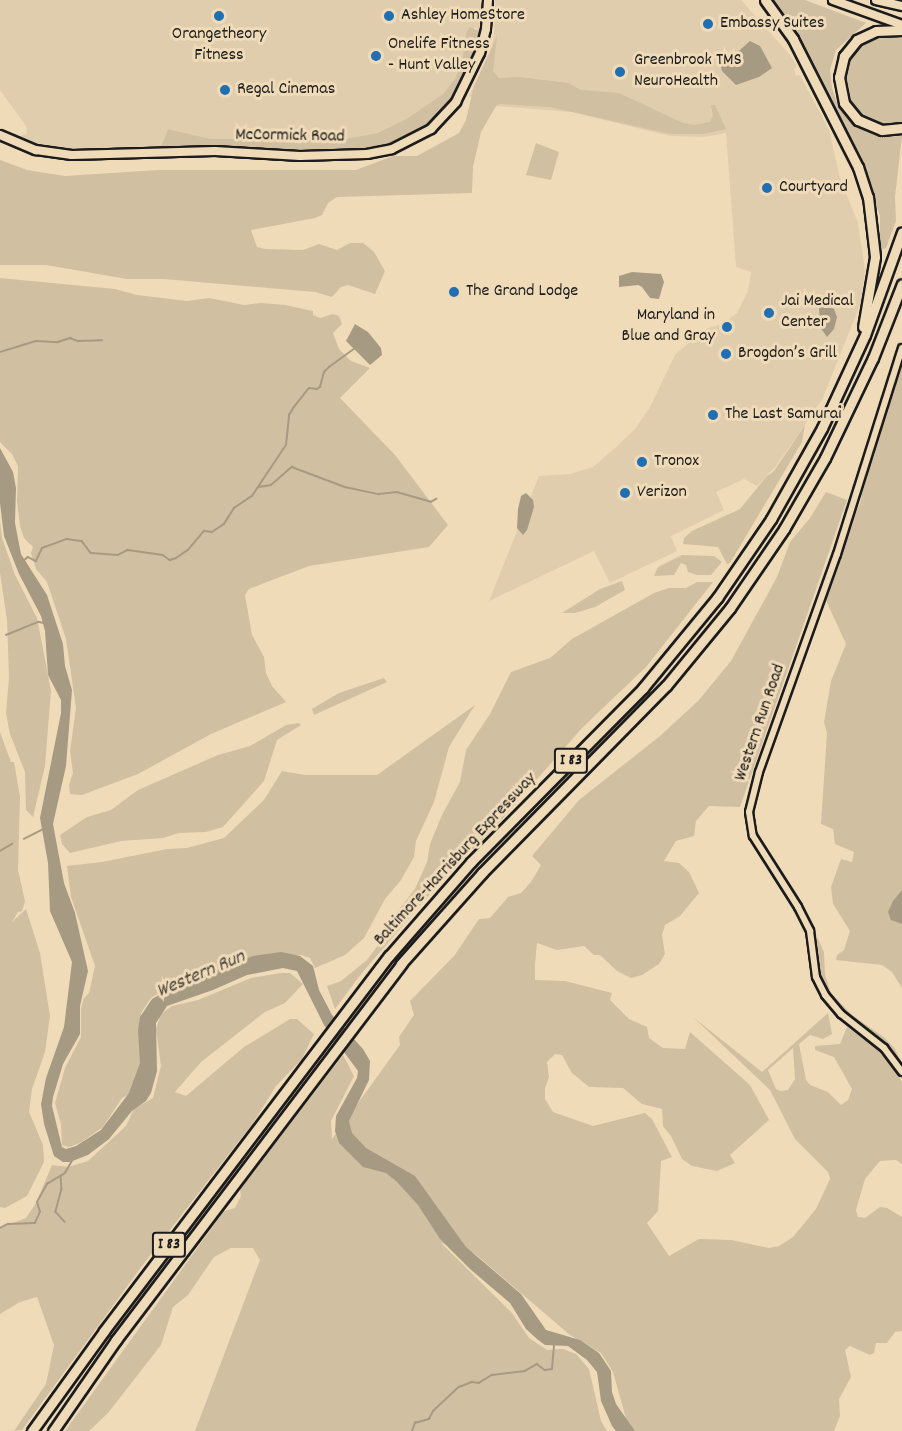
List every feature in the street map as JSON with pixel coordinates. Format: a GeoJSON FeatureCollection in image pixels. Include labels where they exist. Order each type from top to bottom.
{"type":"FeatureCollection","features":[{"type":"Feature","properties":{"kind":"highway"},"geometry":{"type":"LineString","coordinates":[[765,0],[793,39],[858,168],[868,197],[875,242],[874,274],[866,315],[854,352],[856,356]]}},
{"type":"Feature","properties":{"kind":"highway"},"geometry":{"type":"LineString","coordinates":[[902,30],[876,31],[857,40],[844,56],[838,77],[844,103],[858,120],[882,130],[902,128]]}},
{"type":"Feature","properties":{"kind":"highway","name":"Baltimore-Harrisburg Expressway"},"geometry":{"type":"LineString","coordinates":[[32,1431],[104,1331],[347,1010],[446,890],[631,700],[695,627],[736,571],[782,502],[822,428],[856,356],[902,232]]}},
{"type":"Feature","properties":{"kind":"highway","name":"Baltimore-Harrisburg Expressway"},"geometry":{"type":"LineString","coordinates":[[53,1431],[116,1340],[401,964],[459,896],[636,717],[707,638],[749,582],[805,494],[841,428],[882,337],[902,285]]}},
{"type":"Feature","properties":{"kind":"highway"},"geometry":{"type":"LineString","coordinates":[[882,337],[902,301]]}},
{"type":"Feature","properties":{"kind":"main road","name":"McCormick Road"},"geometry":{"type":"LineString","coordinates":[[0,135],[36,150],[72,155],[215,151],[300,156],[367,154],[392,149],[431,129],[456,102],[480,53],[486,29],[488,0]]}},
{"type":"Feature","properties":{"kind":"main road"},"geometry":{"type":"LineString","coordinates":[[832,0],[902,25]]}},
{"type":"Feature","properties":{"kind":"main road"},"geometry":{"type":"LineString","coordinates":[[876,0],[902,5]]}},
{"type":"Feature","properties":{"kind":"main road"},"geometry":{"type":"LineString","coordinates":[[891,0],[902,5]]}},
{"type":"Feature","properties":{"kind":"street","name":"Western Run Road"},"geometry":{"type":"LineString","coordinates":[[902,348],[837,554],[759,772],[748,812],[753,836],[798,907],[810,931],[816,977],[825,995],[836,1009],[884,1048],[902,1072]]}},
{"type":"Feature","properties":{"kind":"shaded area"},"geometry":{"type":"Polygon","coordinates":[[[0,0],[480,0],[481,7],[479,31],[475,27],[466,33],[462,62],[455,79],[443,94],[406,119],[376,133],[344,139],[210,139],[168,129],[160,149],[70,149],[42,146],[19,137],[27,133],[26,126],[0,90],[0,0]]]}},
{"type":"Feature","properties":{"kind":"shaded area"},"geometry":{"type":"Polygon","coordinates":[[[495,0],[741,0],[790,55],[797,66],[794,69],[796,76],[800,75],[829,130],[840,178],[858,223],[865,270],[860,305],[822,400],[776,466],[757,486],[744,479],[716,492],[724,510],[671,536],[677,551],[610,583],[594,551],[489,601],[539,476],[570,474],[593,467],[635,429],[650,407],[675,355],[703,330],[722,324],[737,313],[748,291],[751,272],[736,267],[726,133],[705,137],[670,136],[572,112],[496,106],[469,96],[487,62],[494,37],[495,0]]]}},
{"type":"Feature","properties":{"kind":"shaded area"},"geometry":{"type":"Polygon","coordinates":[[[773,0],[805,0],[866,23],[836,50],[830,70],[832,88],[839,108],[851,121],[865,131],[883,137],[902,136],[895,197],[896,221],[886,248],[880,250],[880,216],[861,157],[773,0]]]}},
{"type":"Feature","properties":{"kind":"shaded area"},"geometry":{"type":"Polygon","coordinates":[[[470,27],[479,31],[477,45],[452,101],[437,121],[410,138],[384,148],[325,152],[160,149],[168,129],[211,139],[344,139],[377,133],[406,119],[443,94],[455,79],[462,62],[466,33],[470,27]]]}},
{"type":"Feature","properties":{"kind":"shaded area"},"geometry":{"type":"Polygon","coordinates":[[[889,35],[902,36],[902,125],[887,127],[857,115],[845,93],[843,83],[847,63],[853,53],[874,38],[889,35]]]}},
{"type":"Feature","properties":{"kind":"shaded area"},"geometry":{"type":"Polygon","coordinates":[[[497,36],[493,71],[499,78],[519,77],[568,83],[581,90],[619,93],[683,123],[694,125],[710,122],[713,116],[711,105],[715,105],[726,129],[703,134],[670,134],[550,107],[499,104],[481,132],[473,167],[472,193],[337,197],[328,203],[322,215],[315,218],[251,230],[257,247],[265,249],[303,250],[319,244],[337,250],[350,243],[363,243],[374,252],[385,271],[375,294],[348,285],[341,287],[332,297],[315,292],[164,279],[127,279],[46,265],[0,265],[0,160],[27,170],[65,176],[158,170],[356,170],[393,156],[417,156],[459,133],[466,120],[474,86],[497,36]]]}},
{"type":"Feature","properties":{"kind":"shaded area"},"geometry":{"type":"Polygon","coordinates":[[[750,41],[760,46],[772,68],[759,77],[736,85],[721,67],[750,41]]]}},
{"type":"Feature","properties":{"kind":"shaded area"},"geometry":{"type":"Polygon","coordinates":[[[536,143],[559,152],[551,180],[526,175],[536,143]]]}},
{"type":"Feature","properties":{"kind":"shaded area"},"geometry":{"type":"Polygon","coordinates":[[[632,272],[661,274],[664,282],[659,299],[650,298],[638,285],[619,287],[619,276],[632,272]]]}},
{"type":"Feature","properties":{"kind":"shaded area"},"geometry":{"type":"Polygon","coordinates":[[[0,278],[115,289],[137,295],[187,301],[209,298],[244,305],[261,303],[285,305],[313,311],[313,315],[320,318],[333,314],[339,316],[342,324],[333,333],[339,349],[351,361],[370,368],[340,398],[395,455],[448,525],[429,547],[309,566],[249,589],[245,595],[252,635],[264,657],[266,673],[272,686],[286,702],[211,734],[138,774],[82,795],[70,794],[69,785],[73,773],[70,751],[76,708],[66,639],[47,582],[36,569],[31,553],[33,547],[24,538],[20,526],[17,501],[18,466],[12,454],[0,442],[0,278]]]}},
{"type":"Feature","properties":{"kind":"shaded area"},"geometry":{"type":"Polygon","coordinates":[[[823,303],[834,309],[837,317],[834,329],[827,337],[820,327],[819,307],[823,303]]]}},
{"type":"Feature","properties":{"kind":"shaded area"},"geometry":{"type":"Polygon","coordinates":[[[355,324],[368,332],[381,348],[382,355],[370,365],[346,341],[355,324]]]}},
{"type":"Feature","properties":{"kind":"shaded area"},"geometry":{"type":"Polygon","coordinates":[[[902,355],[902,988],[892,972],[882,965],[836,960],[837,955],[844,950],[850,931],[833,904],[831,887],[841,859],[852,862],[854,852],[835,844],[833,829],[821,824],[827,733],[824,722],[831,681],[846,644],[825,598],[848,527],[860,504],[868,467],[902,355]]]}},
{"type":"Feature","properties":{"kind":"shaded area"},"geometry":{"type":"Polygon","coordinates":[[[805,425],[802,442],[730,563],[727,564],[718,547],[683,544],[684,538],[692,531],[740,509],[766,477],[774,471],[805,425]]]}},
{"type":"Feature","properties":{"kind":"shaded area"},"geometry":{"type":"Polygon","coordinates":[[[0,448],[13,472],[16,488],[15,523],[21,554],[47,595],[63,644],[65,666],[72,690],[66,766],[53,824],[64,883],[75,913],[88,971],[80,1006],[80,1034],[63,1064],[53,1097],[52,1106],[62,1147],[66,1149],[76,1146],[101,1130],[129,1093],[140,1063],[138,1030],[140,1017],[152,999],[171,988],[253,956],[281,952],[300,956],[313,966],[319,990],[332,1015],[363,1049],[370,1061],[369,1080],[349,1121],[352,1133],[366,1148],[415,1176],[466,1247],[521,1294],[546,1330],[580,1340],[599,1353],[611,1371],[612,1392],[616,1404],[635,1431],[616,1431],[612,1426],[601,1401],[597,1372],[587,1360],[568,1346],[545,1345],[537,1339],[526,1329],[510,1303],[470,1269],[440,1239],[418,1205],[397,1182],[386,1173],[363,1167],[339,1143],[335,1131],[336,1116],[357,1078],[358,1071],[324,1025],[297,971],[283,968],[247,975],[167,1006],[156,1023],[157,1071],[151,1093],[146,1101],[132,1111],[109,1139],[88,1155],[70,1162],[63,1162],[54,1156],[44,1124],[41,1104],[46,1078],[64,1027],[72,962],[50,911],[48,863],[40,818],[61,713],[61,700],[48,675],[45,631],[41,616],[19,574],[4,536],[0,503],[0,448]]]}},
{"type":"Feature","properties":{"kind":"shaded area"},"geometry":{"type":"Polygon","coordinates":[[[826,492],[847,500],[740,807],[709,806],[696,821],[694,836],[676,841],[664,861],[679,863],[689,872],[699,893],[680,916],[665,925],[662,935],[665,954],[659,964],[642,975],[631,978],[617,971],[600,955],[594,955],[584,946],[557,950],[537,943],[535,980],[565,981],[612,993],[610,1000],[629,1019],[647,1027],[649,1038],[663,1048],[685,1049],[690,1032],[750,1085],[769,1120],[730,1155],[735,1163],[717,1171],[692,1166],[682,1159],[671,1136],[663,1126],[662,1109],[642,1104],[623,1088],[589,1087],[572,1073],[562,1055],[555,1054],[547,1062],[549,1077],[545,1088],[545,1099],[553,1112],[593,1126],[645,1113],[652,1119],[672,1157],[661,1161],[658,1211],[647,1223],[669,1256],[699,1239],[731,1240],[769,1248],[779,1246],[793,1237],[816,1209],[830,1179],[828,1172],[795,1139],[770,1090],[693,1017],[762,1072],[828,1013],[832,1034],[823,1039],[810,1035],[799,1044],[806,1080],[810,1085],[828,1092],[841,1105],[848,1100],[852,1089],[834,1057],[815,1050],[815,1046],[840,1044],[847,1027],[877,1049],[896,1072],[902,1082],[902,1164],[896,1160],[880,1161],[865,1179],[856,1210],[858,1217],[865,1218],[880,1207],[887,1208],[902,1217],[902,1331],[895,1332],[887,1343],[876,1343],[874,1353],[870,1355],[850,1346],[845,1350],[851,1377],[839,1399],[840,1416],[834,1431],[634,1431],[627,1422],[613,1372],[601,1353],[570,1335],[474,1253],[441,1243],[512,1313],[529,1338],[547,1350],[563,1349],[576,1354],[589,1369],[601,1421],[607,1431],[195,1431],[260,1260],[253,1248],[231,1248],[214,1257],[188,1295],[173,1307],[161,1345],[108,1413],[89,1431],[65,1431],[224,1211],[235,1208],[241,1196],[240,1189],[343,1055],[354,1076],[331,1121],[332,1139],[400,1045],[399,1037],[414,1015],[410,1001],[454,956],[479,919],[490,918],[508,897],[521,893],[531,882],[541,865],[532,856],[579,800],[660,736],[698,701],[731,661],[777,577],[790,542],[810,518],[826,492]],[[793,1048],[768,1070],[776,1089],[781,1091],[788,1090],[795,1079],[793,1048]]]}},
{"type":"Feature","properties":{"kind":"shaded area"},"geometry":{"type":"Polygon","coordinates":[[[526,493],[533,500],[534,507],[527,530],[523,535],[517,528],[518,509],[521,496],[526,493]]]}},
{"type":"Feature","properties":{"kind":"shaded area"},"geometry":{"type":"Polygon","coordinates":[[[0,522],[2,538],[15,575],[37,618],[51,691],[45,766],[33,817],[26,810],[25,772],[10,734],[6,713],[9,678],[7,620],[0,573],[0,522]]]}},
{"type":"Feature","properties":{"kind":"shaded area"},"geometry":{"type":"Polygon","coordinates":[[[682,555],[714,556],[722,562],[711,575],[697,575],[688,572],[686,565],[681,563],[674,575],[654,576],[658,567],[682,555]]]}},
{"type":"Feature","properties":{"kind":"shaded area"},"geometry":{"type":"Polygon","coordinates":[[[622,581],[625,590],[595,607],[575,613],[562,613],[600,589],[622,581]]]}},
{"type":"Feature","properties":{"kind":"shaded area"},"geometry":{"type":"Polygon","coordinates":[[[697,582],[713,582],[646,667],[582,728],[496,826],[437,886],[361,974],[335,1009],[327,986],[341,981],[367,960],[379,944],[393,917],[415,889],[427,862],[430,844],[442,815],[460,782],[466,750],[490,714],[511,672],[550,658],[572,639],[654,593],[669,588],[686,588],[697,582]]]}},
{"type":"Feature","properties":{"kind":"shaded area"},"geometry":{"type":"Polygon","coordinates":[[[384,678],[387,682],[314,715],[312,709],[339,693],[384,678]]]}},
{"type":"Feature","properties":{"kind":"shaded area"},"geometry":{"type":"Polygon","coordinates":[[[475,705],[449,747],[434,802],[416,841],[414,857],[401,880],[385,899],[364,938],[345,955],[315,968],[310,958],[301,955],[269,959],[163,991],[151,998],[141,1013],[142,1064],[134,1092],[122,1098],[103,1127],[80,1143],[69,1147],[62,1145],[61,1124],[55,1103],[65,1068],[81,1037],[81,1008],[84,998],[89,993],[95,966],[71,897],[67,866],[102,862],[167,849],[187,848],[224,838],[264,800],[282,771],[305,775],[377,775],[475,705]]]}},
{"type":"Feature","properties":{"kind":"shaded area"},"geometry":{"type":"Polygon","coordinates":[[[299,723],[301,725],[277,740],[264,781],[223,827],[206,832],[179,833],[163,838],[121,841],[70,853],[62,844],[60,835],[87,817],[111,810],[138,790],[218,755],[250,746],[286,725],[299,723]]]}},
{"type":"Feature","properties":{"kind":"shaded area"},"geometry":{"type":"Polygon","coordinates":[[[0,732],[11,762],[14,762],[20,797],[18,870],[25,901],[22,911],[18,912],[12,922],[26,909],[40,953],[50,1016],[45,1052],[32,1089],[29,1112],[43,1145],[44,1162],[27,1196],[5,1208],[0,1207],[0,732]]]}},
{"type":"Feature","properties":{"kind":"shaded area"},"geometry":{"type":"Polygon","coordinates":[[[902,890],[902,924],[891,920],[888,912],[902,890]]]}},
{"type":"Feature","properties":{"kind":"shaded area"},"geometry":{"type":"Polygon","coordinates":[[[809,919],[824,952],[825,975],[831,993],[852,1015],[885,1038],[895,1049],[902,1064],[883,1041],[843,1011],[825,990],[818,971],[818,951],[809,919]]]}},
{"type":"Feature","properties":{"kind":"shaded area"},"geometry":{"type":"Polygon","coordinates":[[[290,973],[303,984],[285,1003],[265,1012],[201,1062],[175,1092],[186,1096],[244,1047],[290,1019],[297,1019],[314,1034],[302,1059],[276,1086],[253,1123],[142,1266],[22,1430],[14,1431],[46,1384],[54,1345],[37,1297],[20,1302],[0,1314],[0,1228],[26,1218],[36,1203],[52,1165],[68,1167],[88,1161],[126,1126],[134,1109],[153,1098],[161,1066],[156,1029],[161,1014],[172,1006],[198,1000],[251,978],[290,973]]]}},
{"type":"Feature","properties":{"kind":"waterway"},"geometry":{"type":"LineString","coordinates":[[0,352],[36,341],[58,342],[70,338],[78,341],[102,340]]}},
{"type":"Feature","properties":{"kind":"waterway"},"geometry":{"type":"LineString","coordinates":[[23,561],[28,557],[36,561],[42,548],[67,539],[82,541],[91,553],[118,555],[128,550],[163,555],[170,560],[176,558],[188,550],[204,531],[212,532],[224,524],[234,508],[252,496],[286,445],[289,415],[294,407],[309,388],[320,387],[324,372],[329,367],[354,349]]}},
{"type":"Feature","properties":{"kind":"waterway"},"geometry":{"type":"LineString","coordinates":[[259,487],[271,485],[292,467],[345,487],[379,494],[397,492],[431,502],[436,499]]}},
{"type":"Feature","properties":{"kind":"waterway"},"geometry":{"type":"LineString","coordinates":[[6,635],[39,622],[44,623]]}},
{"type":"Feature","properties":{"kind":"waterway"},"geometry":{"type":"LineString","coordinates":[[24,839],[42,830]]}},
{"type":"Feature","properties":{"kind":"waterway"},"geometry":{"type":"LineString","coordinates":[[0,851],[12,844]]}},
{"type":"Feature","properties":{"kind":"waterway"},"geometry":{"type":"LineString","coordinates":[[0,1228],[8,1224],[35,1223],[40,1212],[37,1202],[47,1184],[65,1173],[72,1161]]}},
{"type":"Feature","properties":{"kind":"waterway"},"geometry":{"type":"LineString","coordinates":[[61,1176],[62,1189],[56,1212],[65,1222]]}},
{"type":"Feature","properties":{"kind":"waterway"},"geometry":{"type":"LineString","coordinates":[[412,1431],[415,1423],[429,1419],[433,1411],[459,1387],[472,1382],[479,1383],[492,1375],[525,1371],[537,1364],[545,1370],[552,1369],[554,1346]]}},
{"type":"Feature","properties":{"kind":"place","name":"Orangetheory Fitness"},"geometry":{"type":"Point","coordinates":[219,16]}},
{"type":"Feature","properties":{"kind":"place","name":"Ashley HomeStore"},"geometry":{"type":"Point","coordinates":[389,16]}},
{"type":"Feature","properties":{"kind":"place","name":"Embassy Suites"},"geometry":{"type":"Point","coordinates":[708,24]}},
{"type":"Feature","properties":{"kind":"place","name":"Onelife Fitness - Hunt Valley"},"geometry":{"type":"Point","coordinates":[376,56]}},
{"type":"Feature","properties":{"kind":"place","name":"Greenbrook TMS NeuroHealth"},"geometry":{"type":"Point","coordinates":[620,72]}},
{"type":"Feature","properties":{"kind":"place","name":"Regal Cinemas"},"geometry":{"type":"Point","coordinates":[225,90]}},
{"type":"Feature","properties":{"kind":"place","name":"Courtyard"},"geometry":{"type":"Point","coordinates":[767,188]}},
{"type":"Feature","properties":{"kind":"place","name":"The Grand Lodge"},"geometry":{"type":"Point","coordinates":[454,292]}},
{"type":"Feature","properties":{"kind":"place","name":"Jai Medical Center"},"geometry":{"type":"Point","coordinates":[769,313]}},
{"type":"Feature","properties":{"kind":"place","name":"Maryland in Blue and Gray"},"geometry":{"type":"Point","coordinates":[727,327]}},
{"type":"Feature","properties":{"kind":"place","name":"Brogdon’s Grill"},"geometry":{"type":"Point","coordinates":[726,354]}},
{"type":"Feature","properties":{"kind":"place","name":"The Last Samurai"},"geometry":{"type":"Point","coordinates":[713,415]}},
{"type":"Feature","properties":{"kind":"place","name":"Tronox"},"geometry":{"type":"Point","coordinates":[642,462]}},
{"type":"Feature","properties":{"kind":"place","name":"Verizon"},"geometry":{"type":"Point","coordinates":[625,493]}},
{"type":"Feature","properties":{"kind":"water label","name":"Western Run"},"geometry":{"type":"Point","coordinates":[201,975]}}]}
